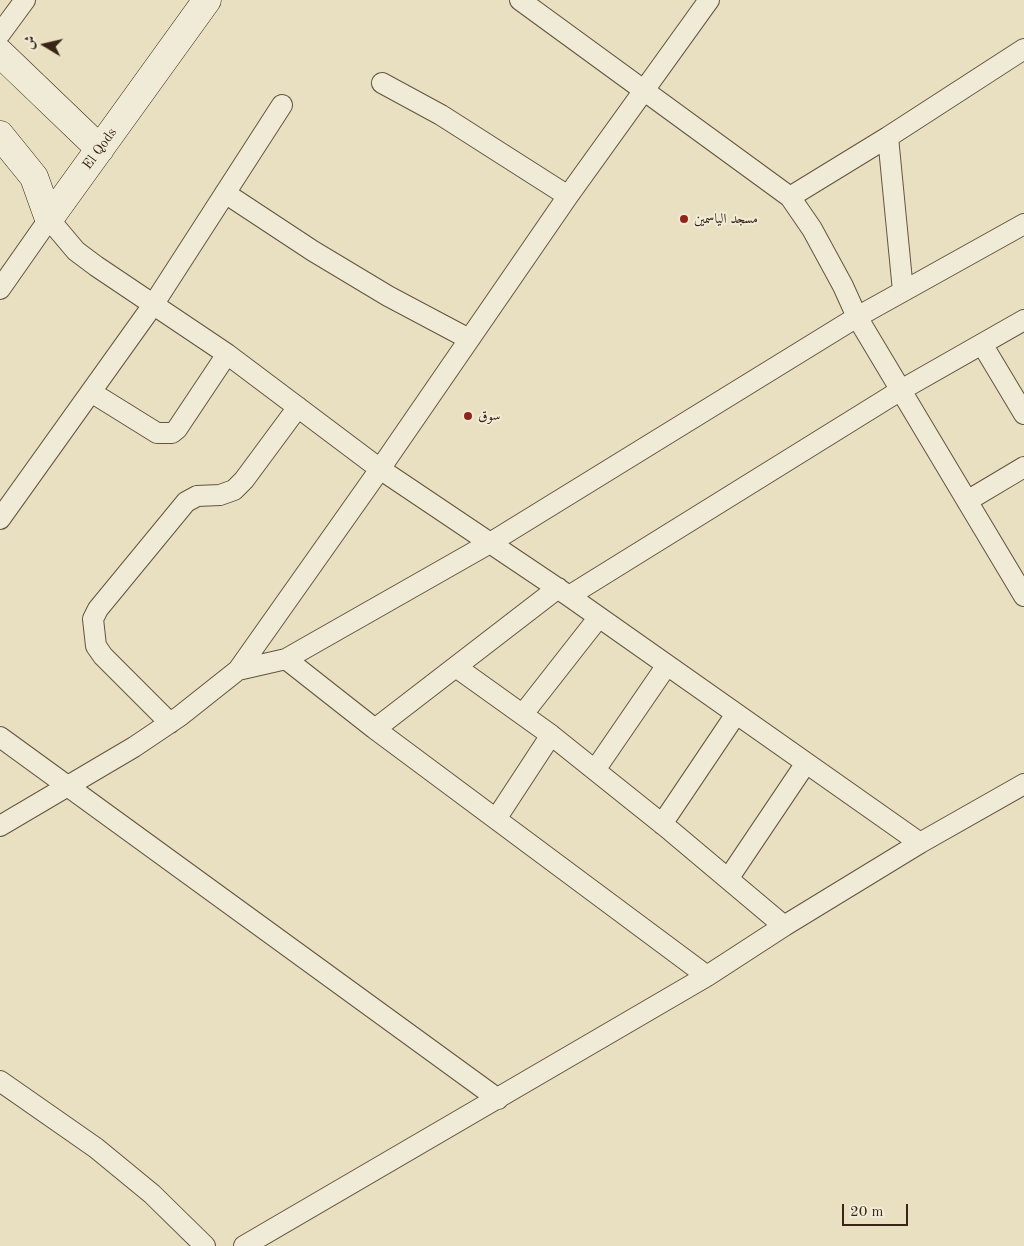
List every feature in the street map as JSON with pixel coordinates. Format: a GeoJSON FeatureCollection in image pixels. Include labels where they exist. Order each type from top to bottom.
{"type":"FeatureCollection","features":[{"type":"Feature","properties":{"kind":"street"},"geometry":{"type":"LineString","coordinates":[[0,34],[25,0]]}},
{"type":"Feature","properties":{"kind":"street","name":"El Qods"},"geometry":{"type":"LineString","coordinates":[[49,218],[207,0]]}},
{"type":"Feature","properties":{"kind":"street"},"geometry":{"type":"LineString","coordinates":[[520,0],[790,197],[825,252],[857,317],[967,500],[1017,568],[1024,596]]}},
{"type":"Feature","properties":{"kind":"street"},"geometry":{"type":"LineString","coordinates":[[0,826],[170,723],[238,670],[380,469],[568,196],[646,91],[709,0]]}},
{"type":"Feature","properties":{"kind":"street"},"geometry":{"type":"LineString","coordinates":[[790,197],[888,137],[1024,49]]}},
{"type":"Feature","properties":{"kind":"street"},"geometry":{"type":"LineString","coordinates":[[0,54],[100,149]]}},
{"type":"Feature","properties":{"kind":"street"},"geometry":{"type":"LineString","coordinates":[[382,84],[441,115],[568,196]]}},
{"type":"Feature","properties":{"kind":"street"},"geometry":{"type":"LineString","coordinates":[[0,519],[154,305],[282,105]]}},
{"type":"Feature","properties":{"kind":"street"},"geometry":{"type":"LineString","coordinates":[[0,135],[34,177],[49,218],[76,251],[227,354],[380,469],[564,592],[920,843]]}},
{"type":"Feature","properties":{"kind":"street"},"geometry":{"type":"LineString","coordinates":[[888,137],[903,291]]}},
{"type":"Feature","properties":{"kind":"street"},"geometry":{"type":"LineString","coordinates":[[225,193],[313,251],[388,296],[469,339]]}},
{"type":"Feature","properties":{"kind":"street"},"geometry":{"type":"LineString","coordinates":[[0,288],[49,218]]}},
{"type":"Feature","properties":{"kind":"street"},"geometry":{"type":"LineString","coordinates":[[238,670],[286,659],[490,543],[857,317],[1024,224]]}},
{"type":"Feature","properties":{"kind":"street"},"geometry":{"type":"LineString","coordinates":[[375,729],[456,667],[564,592],[901,390],[1024,320]]}},
{"type":"Feature","properties":{"kind":"street"},"geometry":{"type":"LineString","coordinates":[[982,344],[1024,414]]}},
{"type":"Feature","properties":{"kind":"street"},"geometry":{"type":"LineString","coordinates":[[91,392],[151,430],[166,434],[177,429],[227,354]]}},
{"type":"Feature","properties":{"kind":"street"},"geometry":{"type":"LineString","coordinates":[[170,723],[103,656],[96,646],[92,620],[98,609],[186,502],[198,496],[220,495],[234,490],[244,480],[298,407]]}},
{"type":"Feature","properties":{"kind":"street"},"geometry":{"type":"LineString","coordinates":[[967,500],[1024,467]]}},
{"type":"Feature","properties":{"kind":"street"},"geometry":{"type":"LineString","coordinates":[[523,714],[599,617]]}},
{"type":"Feature","properties":{"kind":"street"},"geometry":{"type":"LineString","coordinates":[[286,659],[375,729],[707,976]]}},
{"type":"Feature","properties":{"kind":"street"},"geometry":{"type":"LineString","coordinates":[[595,770],[667,665]]}},
{"type":"Feature","properties":{"kind":"street"},"geometry":{"type":"LineString","coordinates":[[456,667],[551,735],[662,824],[784,926]]}},
{"type":"Feature","properties":{"kind":"street"},"geometry":{"type":"LineString","coordinates":[[662,824],[736,714]]}},
{"type":"Feature","properties":{"kind":"street"},"geometry":{"type":"LineString","coordinates":[[496,819],[551,735]]}},
{"type":"Feature","properties":{"kind":"street"},"geometry":{"type":"LineString","coordinates":[[0,737],[498,1099]]}},
{"type":"Feature","properties":{"kind":"street"},"geometry":{"type":"LineString","coordinates":[[728,879],[806,763]]}},
{"type":"Feature","properties":{"kind":"street"},"geometry":{"type":"LineString","coordinates":[[244,1246],[707,976],[784,926],[920,843],[1024,784]]}},
{"type":"Feature","properties":{"kind":"street"},"geometry":{"type":"LineString","coordinates":[[0,1081],[96,1148],[152,1194],[205,1246]]}},
{"type":"Feature","properties":{"kind":"place","name":"مسجد الياسمين"},"geometry":{"type":"Point","coordinates":[684,219]}},
{"type":"Feature","properties":{"kind":"place","name":"سوق"},"geometry":{"type":"Point","coordinates":[468,416]}}]}
